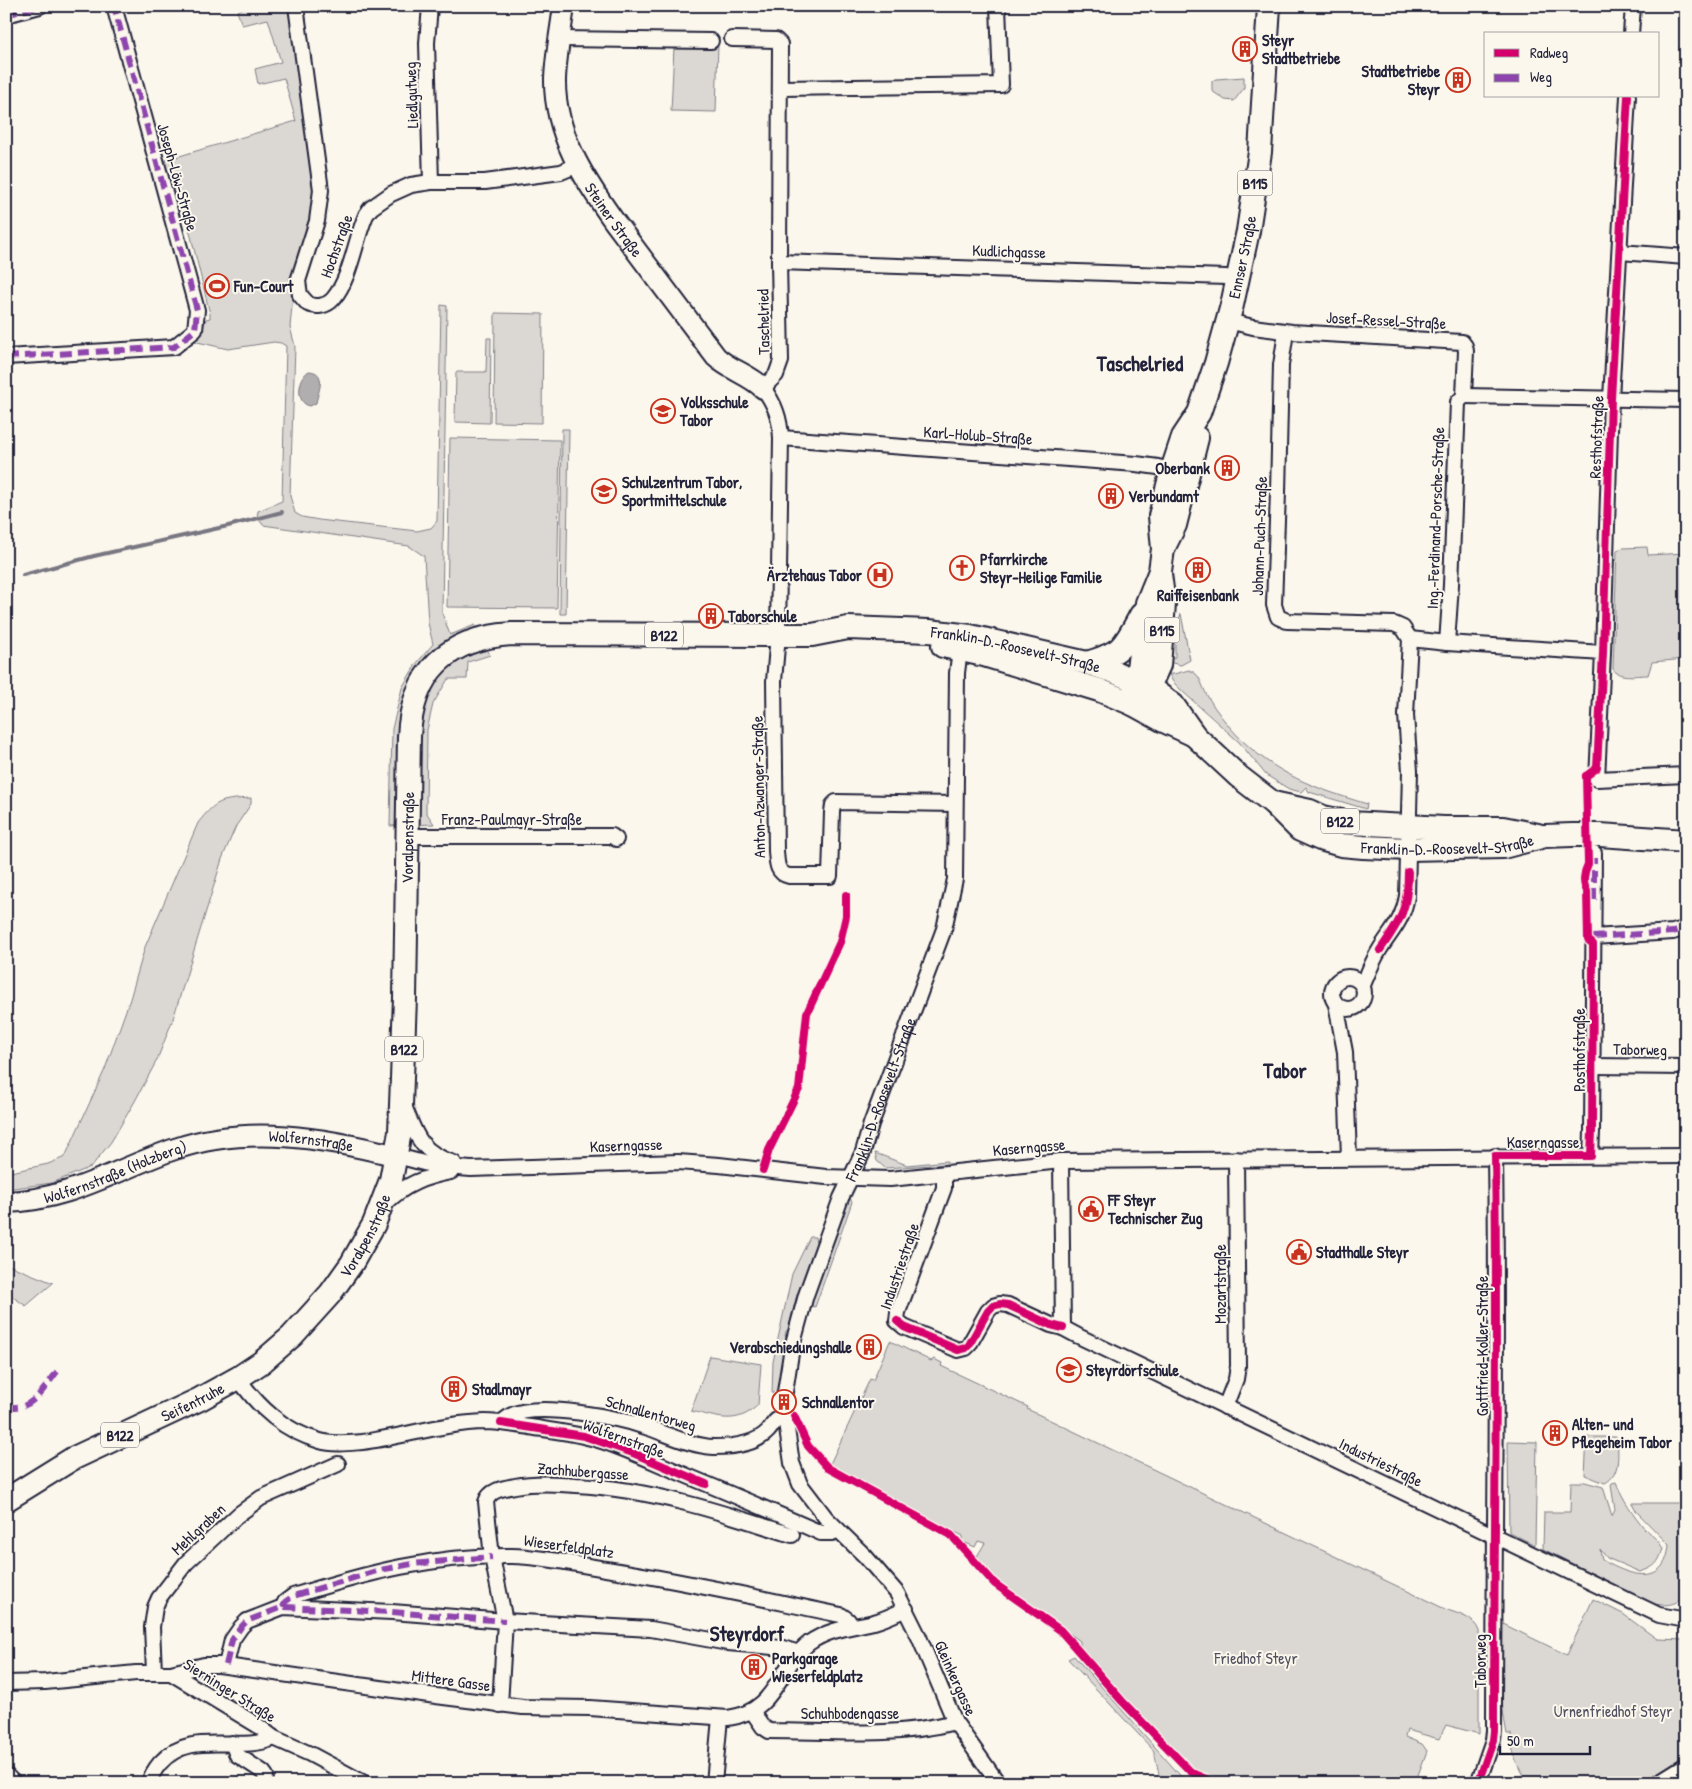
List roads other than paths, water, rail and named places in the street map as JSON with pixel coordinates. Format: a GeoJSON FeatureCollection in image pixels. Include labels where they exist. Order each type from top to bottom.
{"type":"FeatureCollection","features":[{"type":"Feature","properties":{"kind":"main road","name":"Ennser Straße"},"geometry":{"type":"LineString","coordinates":[[1163,549],[1175,524],[1196,443],[1199,413],[1228,321],[1248,231],[1260,152],[1269,6]]}},
{"type":"Feature","properties":{"kind":"main road","name":"Ennser Straße"},"geometry":{"type":"LineString","coordinates":[[1134,704],[1143,684],[1147,603],[1160,571],[1163,549],[1160,516],[1172,470],[1183,438],[1199,413]]}},
{"type":"Feature","properties":{"kind":"main road","name":"Ennser Straße"},"geometry":{"type":"LineString","coordinates":[[1143,684],[1158,671],[1164,604],[1160,571]]}},
{"type":"Feature","properties":{"kind":"main road"},"geometry":{"type":"LineString","coordinates":[[1087,663],[1107,657],[1120,649],[1129,637],[1147,603]]}},
{"type":"Feature","properties":{"kind":"main road","name":"Franklin-D.-Roosevelt-Straße"},"geometry":{"type":"LineString","coordinates":[[778,636],[812,635],[848,628],[952,633],[997,641],[1087,663],[1143,684],[1173,705],[1195,736],[1238,776],[1273,803],[1300,830],[1320,839],[1363,847],[1409,849],[1504,846],[1545,836]]}},
{"type":"Feature","properties":{"kind":"main road","name":"Voralpenstraße"},"geometry":{"type":"LineString","coordinates":[[292,1336],[342,1278],[382,1208],[392,1180],[402,1100],[409,737],[412,710],[418,691],[429,673],[447,654],[458,647],[492,635],[778,636]]}},
{"type":"Feature","properties":{"kind":"main road","name":"Franklin-D.-Roosevelt-Straße"},"geometry":{"type":"LineString","coordinates":[[812,635],[849,643],[906,642],[960,649],[1099,690],[1134,704],[1195,736]]}},
{"type":"Feature","properties":{"kind":"main road","name":"Franklin-D.-Roosevelt-Straße"},"geometry":{"type":"LineString","coordinates":[[1273,803],[1310,811],[1338,821],[1409,827],[1503,828],[1597,844]]}},
{"type":"Feature","properties":{"kind":"main road","name":"B122"},"geometry":{"type":"LineString","coordinates":[[1597,844],[1686,841]]}},
{"type":"Feature","properties":{"kind":"main road","name":"Seifentruhe"},"geometry":{"type":"LineString","coordinates":[[6,1500],[72,1459],[200,1399],[238,1378],[262,1362],[292,1336]]}},
{"type":"Feature","properties":{"kind":"street"},"geometry":{"type":"LineString","coordinates":[[6,15],[40,6]]}},
{"type":"Feature","properties":{"kind":"street","name":"Joseph-Löw-Straße"},"geometry":{"type":"LineString","coordinates":[[6,357],[174,347],[195,330],[197,310],[114,6]]}},
{"type":"Feature","properties":{"kind":"street","name":"Hochstraße"},"geometry":{"type":"LineString","coordinates":[[296,6],[321,190],[318,221],[298,281],[300,295],[303,300],[312,306],[320,306],[332,300],[343,280],[360,227],[366,215],[371,208],[400,189],[431,182],[485,182],[561,172],[578,165]]}},
{"type":"Feature","properties":{"kind":"street","name":"Liedlgutweg"},"geometry":{"type":"LineString","coordinates":[[430,6],[427,43],[431,182]]}},
{"type":"Feature","properties":{"kind":"street","name":"Steiner Straße"},"geometry":{"type":"LineString","coordinates":[[564,6],[555,79],[558,110],[567,142],[578,165],[598,199],[716,357],[729,367],[757,382],[763,388]]}},
{"type":"Feature","properties":{"kind":"street"},"geometry":{"type":"LineString","coordinates":[[780,88],[1001,85],[998,6]]}},
{"type":"Feature","properties":{"kind":"street"},"geometry":{"type":"LineString","coordinates":[[1631,32],[1633,6]]}},
{"type":"Feature","properties":{"kind":"street"},"geometry":{"type":"LineString","coordinates":[[560,39],[711,41]]}},
{"type":"Feature","properties":{"kind":"street","name":"Taschelried"},"geometry":{"type":"LineString","coordinates":[[732,39],[776,40],[779,42],[781,361],[776,374],[763,388]]}},
{"type":"Feature","properties":{"kind":"street","name":"Resthofstraße"},"geometry":{"type":"LineString","coordinates":[[1628,98],[1611,399],[1597,779],[1686,775]]}},
{"type":"Feature","properties":{"kind":"street"},"geometry":{"type":"LineString","coordinates":[[1620,252],[1686,257]]}},
{"type":"Feature","properties":{"kind":"street","name":"Kudlichgasse"},"geometry":{"type":"LineString","coordinates":[[780,262],[1226,277],[1238,280]]}},
{"type":"Feature","properties":{"kind":"street","name":"Josef-Ressel-Straße"},"geometry":{"type":"LineString","coordinates":[[1228,321],[1245,326],[1286,332],[1462,342],[1466,352],[1464,396]]}},
{"type":"Feature","properties":{"kind":"street","name":"Johann-Puch-Straße"},"geometry":{"type":"LineString","coordinates":[[1286,332],[1281,365],[1274,605],[1278,616],[1287,621],[1394,624],[1402,628],[1410,639]]}},
{"type":"Feature","properties":{"kind":"street"},"geometry":{"type":"LineString","coordinates":[[763,388],[776,409],[781,438],[778,636]]}},
{"type":"Feature","properties":{"kind":"street"},"geometry":{"type":"LineString","coordinates":[[1464,396],[1686,400]]}},
{"type":"Feature","properties":{"kind":"street","name":"Ing.-Ferdinand-Porsche-Straße"},"geometry":{"type":"LineString","coordinates":[[1447,643],[1458,402],[1464,396]]}},
{"type":"Feature","properties":{"kind":"street","name":"Karl-Holub-Straße"},"geometry":{"type":"LineString","coordinates":[[781,438],[1148,465],[1172,470]]}},
{"type":"Feature","properties":{"kind":"street","name":"Anton-Azwanger-Straße"},"geometry":{"type":"LineString","coordinates":[[778,636],[774,658],[776,851],[778,869],[782,874],[788,876],[830,876],[832,812],[836,802],[955,804]]}},
{"type":"Feature","properties":{"kind":"street"},"geometry":{"type":"LineString","coordinates":[[1345,1052],[1353,1008],[1362,1000],[1364,994],[1363,985],[1380,950],[1400,922],[1405,907],[1409,849],[1410,772],[1406,716],[1410,639],[1603,653]]}},
{"type":"Feature","properties":{"kind":"street","name":"Franklin-D.-Roosevelt-Straße"},"geometry":{"type":"LineString","coordinates":[[784,1392],[792,1347],[806,1295],[841,1198],[862,1152],[944,929],[955,879],[957,674],[960,649]]}},
{"type":"Feature","properties":{"kind":"street","name":"Franz-Paulmayr-Straße"},"geometry":{"type":"LineString","coordinates":[[407,836],[612,836],[616,839]]}},
{"type":"Feature","properties":{"kind":"street","name":"Posthofstraße"},"geometry":{"type":"LineString","coordinates":[[1590,1156],[1593,1066],[1593,937],[1597,844]]}},
{"type":"Feature","properties":{"kind":"street"},"geometry":{"type":"LineString","coordinates":[[1593,937],[1673,932],[1686,928]]}},
{"type":"Feature","properties":{"kind":"street"},"geometry":{"type":"LineString","coordinates":[[1353,1008],[1341,1008],[1336,1004],[1332,998],[1331,990],[1334,983],[1340,978],[1347,976],[1380,950]]}},
{"type":"Feature","properties":{"kind":"street"},"geometry":{"type":"LineString","coordinates":[[1347,976],[1359,980],[1363,985]]}},
{"type":"Feature","properties":{"kind":"street"},"geometry":{"type":"LineString","coordinates":[[1336,1004],[1345,1052],[1349,1157]]}},
{"type":"Feature","properties":{"kind":"street","name":"Taborweg"},"geometry":{"type":"LineString","coordinates":[[1593,1066],[1686,1067]]}},
{"type":"Feature","properties":{"kind":"street","name":"Kaserngasse"},"geometry":{"type":"LineString","coordinates":[[402,1100],[419,1141],[426,1149],[434,1155],[471,1169]]}},
{"type":"Feature","properties":{"kind":"street","name":"Wolfernstraße"},"geometry":{"type":"LineString","coordinates":[[224,1138],[264,1136],[314,1138],[396,1156]]}},
{"type":"Feature","properties":{"kind":"street","name":"Wolfernstraße (Holzberg)"},"geometry":{"type":"LineString","coordinates":[[6,1202],[39,1200],[60,1195],[177,1148],[224,1138]]}},
{"type":"Feature","properties":{"kind":"street","name":"Kaserngasse"},"geometry":{"type":"LineString","coordinates":[[396,1156],[435,1166],[471,1169],[678,1162],[727,1165],[826,1177],[890,1179],[1016,1164],[1061,1161],[1349,1157],[1686,1156]]}},
{"type":"Feature","properties":{"kind":"street","name":"Gottfried-Koller-Straße"},"geometry":{"type":"LineString","coordinates":[[1494,1536],[1495,1156]]}},
{"type":"Feature","properties":{"kind":"street","name":"Mozartstraße"},"geometry":{"type":"LineString","coordinates":[[1225,1407],[1236,1380],[1238,1366],[1236,1159]]}},
{"type":"Feature","properties":{"kind":"street"},"geometry":{"type":"LineString","coordinates":[[1061,1161],[1063,1328]]}},
{"type":"Feature","properties":{"kind":"street","name":"Kaserngasse"},"geometry":{"type":"LineString","coordinates":[[382,1208],[396,1194],[413,1182],[435,1175],[471,1169]]}},
{"type":"Feature","properties":{"kind":"street","name":"Industriestraße"},"geometry":{"type":"LineString","coordinates":[[944,1174],[944,1188],[898,1312],[897,1321],[904,1327],[958,1350],[969,1345],[988,1311],[993,1306],[1000,1304],[1008,1305],[1051,1325],[1063,1328],[1659,1615],[1686,1620]]}},
{"type":"Feature","properties":{"kind":"street","name":"Wolfernstraße"},"geometry":{"type":"LineString","coordinates":[[238,1378],[261,1407],[277,1421],[291,1430],[322,1442],[354,1443],[389,1439],[464,1424],[501,1423],[584,1436],[633,1452],[821,1533],[832,1533],[838,1530]]}},
{"type":"Feature","properties":{"kind":"street","name":"Schnallentorweg"},"geometry":{"type":"LineString","coordinates":[[501,1423],[509,1416],[524,1412],[564,1411],[620,1420],[701,1446],[715,1447],[742,1445],[762,1437],[784,1413]]}},
{"type":"Feature","properties":{"kind":"street","name":"Gleinkergasse"},"geometry":{"type":"LineString","coordinates":[[784,1413],[792,1463],[800,1484],[838,1530],[897,1593],[906,1609],[956,1722],[998,1783]]}},
{"type":"Feature","properties":{"kind":"street","name":"Mehlgraben"},"geometry":{"type":"LineString","coordinates":[[154,1672],[152,1627],[155,1607],[159,1598],[186,1563],[240,1514],[261,1498],[338,1464]]}},
{"type":"Feature","properties":{"kind":"street","name":"Zachhubergasse"},"geometry":{"type":"LineString","coordinates":[[500,1705],[505,1621],[492,1557],[486,1502],[492,1493],[506,1487],[532,1484],[586,1485],[651,1495],[720,1512],[792,1535]]}},
{"type":"Feature","properties":{"kind":"street","name":"Taborweg"},"geometry":{"type":"LineString","coordinates":[[1478,1783],[1492,1740],[1494,1536]]}},
{"type":"Feature","properties":{"kind":"street","name":"Wieserfeldplatz"},"geometry":{"type":"LineString","coordinates":[[283,1608],[285,1602],[293,1596],[380,1570],[427,1562],[492,1557],[543,1558],[660,1577],[841,1615],[848,1620],[851,1626]]}},
{"type":"Feature","properties":{"kind":"street","name":"Wieserfeldplatz"},"geometry":{"type":"LineString","coordinates":[[222,1665],[232,1640],[247,1621],[283,1608],[392,1612],[505,1621],[651,1629],[728,1643],[782,1648],[799,1653]]}},
{"type":"Feature","properties":{"kind":"street"},"geometry":{"type":"LineString","coordinates":[[714,1783],[724,1718],[745,1715],[752,1711],[770,1695],[799,1653],[823,1634],[851,1626],[876,1622],[906,1609]]}},
{"type":"Feature","properties":{"kind":"street","name":"Mittere Gasse"},"geometry":{"type":"LineString","coordinates":[[171,1673],[204,1665],[222,1665],[500,1705],[590,1708],[724,1718]]}},
{"type":"Feature","properties":{"kind":"street","name":"Sierninger Straße"},"geometry":{"type":"LineString","coordinates":[[6,1682],[45,1682],[154,1672],[171,1673],[257,1725],[274,1738],[310,1754],[364,1783]]}},
{"type":"Feature","properties":{"kind":"street","name":"Schuhbodengasse"},"geometry":{"type":"LineString","coordinates":[[752,1711],[765,1729],[782,1731],[882,1733],[920,1730],[956,1722]]}},
{"type":"Feature","properties":{"kind":"street"},"geometry":{"type":"LineString","coordinates":[[149,1783],[156,1768],[164,1758],[179,1749],[196,1744],[257,1744],[274,1738]]}},
{"type":"Feature","properties":{"kind":"street"},"geometry":{"type":"LineString","coordinates":[[232,1743],[236,1755],[263,1772],[266,1776],[265,1783]]}},
{"type":"Feature","properties":{"kind":"street"},"geometry":{"type":"LineString","coordinates":[[1657,1783],[1681,1767]]}},
{"type":"Feature","properties":{"kind":"street"},"geometry":{"type":"LineString","coordinates":[[6,1775],[14,1783]]}},
{"type":"Feature","properties":{"kind":"waterway"},"geometry":{"type":"LineString","coordinates":[[23,575],[94,556],[282,512]]}},
{"type":"Feature","properties":{"kind":"place","name":"Steyr Stadtbetriebe"},"geometry":{"type":"Point","coordinates":[1245,49]}},
{"type":"Feature","properties":{"kind":"place","name":"Stadtbetriebe Steyr"},"geometry":{"type":"Point","coordinates":[1458,80]}},
{"type":"Feature","properties":{"kind":"place","name":"Fun-Court"},"geometry":{"type":"Point","coordinates":[217,286]}},
{"type":"Feature","properties":{"kind":"place","name":"Volksschule Tabor"},"geometry":{"type":"Point","coordinates":[663,411]}},
{"type":"Feature","properties":{"kind":"place","name":"Oberbank"},"geometry":{"type":"Point","coordinates":[1227,468]}},
{"type":"Feature","properties":{"kind":"place","name":"Schulzentrum Tabor, Sportmittelschule"},"geometry":{"type":"Point","coordinates":[604,491]}},
{"type":"Feature","properties":{"kind":"place","name":"Verbundamt"},"geometry":{"type":"Point","coordinates":[1111,496]}},
{"type":"Feature","properties":{"kind":"place","name":"Pfarrkirche Steyr-Heilige Familie"},"geometry":{"type":"Point","coordinates":[962,568]}},
{"type":"Feature","properties":{"kind":"place","name":"Raiffeisenbank"},"geometry":{"type":"Point","coordinates":[1198,570]}},
{"type":"Feature","properties":{"kind":"place","name":"Ärztehaus Tabor"},"geometry":{"type":"Point","coordinates":[880,575]}},
{"type":"Feature","properties":{"kind":"place","name":"Taborschule"},"geometry":{"type":"Point","coordinates":[711,616]}},
{"type":"Feature","properties":{"kind":"place","name":"FF Steyr Technischer Zug"},"geometry":{"type":"Point","coordinates":[1091,1209]}},
{"type":"Feature","properties":{"kind":"place","name":"Stadthalle Steyr"},"geometry":{"type":"Point","coordinates":[1299,1252]}},
{"type":"Feature","properties":{"kind":"place","name":"Verabschiedungshalle"},"geometry":{"type":"Point","coordinates":[869,1347]}},
{"type":"Feature","properties":{"kind":"place","name":"Steyrdorfschule"},"geometry":{"type":"Point","coordinates":[1069,1370]}},
{"type":"Feature","properties":{"kind":"place","name":"Stadlmayr"},"geometry":{"type":"Point","coordinates":[454,1389]}},
{"type":"Feature","properties":{"kind":"place","name":"Schnallentor"},"geometry":{"type":"Point","coordinates":[784,1402]}},
{"type":"Feature","properties":{"kind":"place","name":"Alten- und Pflegeheim Tabor"},"geometry":{"type":"Point","coordinates":[1555,1433]}},
{"type":"Feature","properties":{"kind":"place","name":"Parkgarage Wieserfeldplatz"},"geometry":{"type":"Point","coordinates":[754,1667]}},
{"type":"Feature","properties":{"kind":"district","name":"Taschelried"},"geometry":{"type":"Point","coordinates":[1140,363]}},
{"type":"Feature","properties":{"kind":"district","name":"Tabor"},"geometry":{"type":"Point","coordinates":[1285,1070]}},
{"type":"Feature","properties":{"kind":"district","name":"Steyrdorf"},"geometry":{"type":"Point","coordinates":[747,1633]}},
{"type":"Feature","properties":{"kind":"park label","name":"Friedhof Steyr"},"geometry":{"type":"Point","coordinates":[1256,1658]}},
{"type":"Feature","properties":{"kind":"park label","name":"Urnenfriedhof Steyr"},"geometry":{"type":"Point","coordinates":[1613,1711]}}]}
